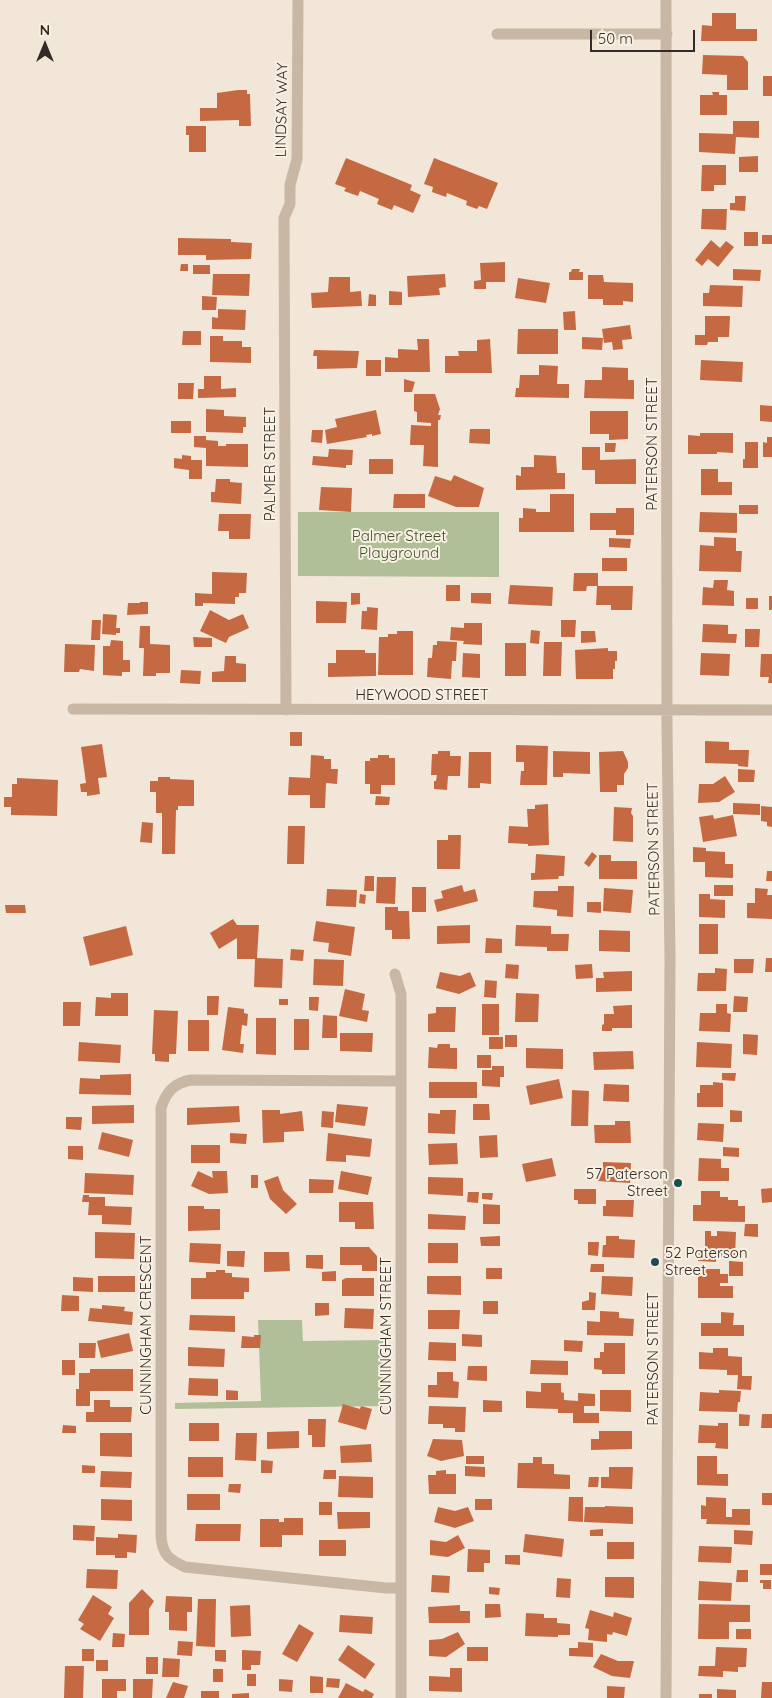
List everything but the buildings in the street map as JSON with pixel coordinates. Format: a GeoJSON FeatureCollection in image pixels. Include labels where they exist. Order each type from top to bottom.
{"type":"FeatureCollection","features":[{"type":"Feature","properties":{"kind":"street","name":"LINDSAY WAY"},"geometry":{"type":"LineString","coordinates":[[284,218],[290,204],[290,184],[297,159],[298,0]]}},
{"type":"Feature","properties":{"kind":"street","name":"PATERSON STREET"},"geometry":{"type":"LineString","coordinates":[[666,0],[667,710],[670,969],[666,1698]]}},
{"type":"Feature","properties":{"kind":"street"},"geometry":{"type":"LineString","coordinates":[[497,34],[667,34]]}},
{"type":"Feature","properties":{"kind":"street","name":"PALMER STREET"},"geometry":{"type":"LineString","coordinates":[[284,218],[286,710]]}},
{"type":"Feature","properties":{"kind":"street","name":"HEYWOOD STREET"},"geometry":{"type":"LineString","coordinates":[[73,709],[772,710]]}},
{"type":"Feature","properties":{"kind":"street","name":"CUNNINGHAM STREET"},"geometry":{"type":"LineString","coordinates":[[395,974],[401,994],[401,1698]]}},
{"type":"Feature","properties":{"kind":"street","name":"CUNNINGHAM CRESCENT"},"geometry":{"type":"LineString","coordinates":[[400,1081],[190,1080],[172,1087],[165,1097],[161,1108],[161,1546],[172,1561],[185,1567],[400,1588]]}},
{"type":"Feature","properties":{"kind":"green space","name":"Palmer Street Playground"},"geometry":{"type":"Polygon","coordinates":[[[298,512],[499,512],[499,577],[298,576],[298,512]]]}},
{"type":"Feature","properties":{"kind":"green space"},"geometry":{"type":"Polygon","coordinates":[[[258,1320],[302,1320],[303,1341],[384,1340],[384,1406],[175,1409],[175,1403],[261,1401],[258,1320]]]}},
{"type":"Feature","properties":{"kind":"place","name":"57 Paterson Street"},"geometry":{"type":"Point","coordinates":[678,1183]}},
{"type":"Feature","properties":{"kind":"place","name":"52 Paterson Street"},"geometry":{"type":"Point","coordinates":[655,1262]}}]}
